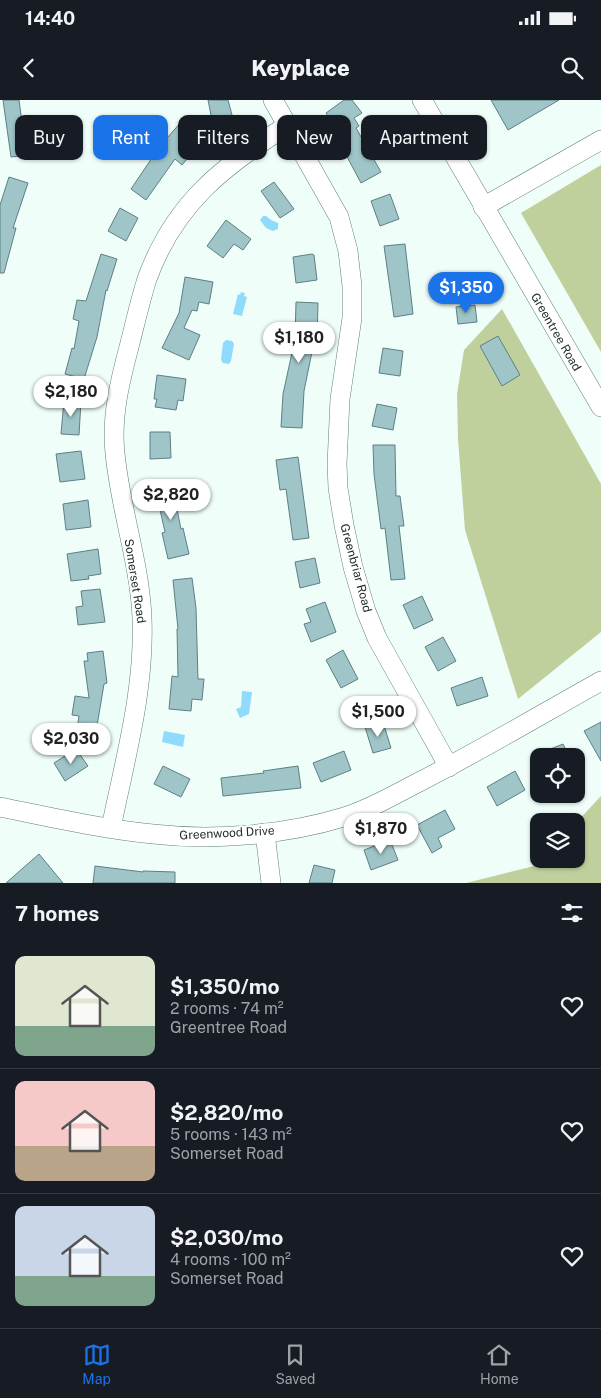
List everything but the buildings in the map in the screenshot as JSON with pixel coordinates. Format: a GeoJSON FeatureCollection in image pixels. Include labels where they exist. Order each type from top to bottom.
{"type":"FeatureCollection","features":[{"type":"Feature","properties":{"kind":"street","name":"Greenbriar Road"},"geometry":{"type":"LineString","coordinates":[[273,100],[282,115]]}},
{"type":"Feature","properties":{"kind":"street","name":"Greentree Road"},"geometry":{"type":"LineString","coordinates":[[422,100],[601,407]]}},
{"type":"Feature","properties":{"kind":"street","name":"Somerset Road"},"geometry":{"type":"LineString","coordinates":[[111,828],[137,702],[142,652],[140,601],[114,452],[116,404],[123,370],[148,277],[163,243],[174,224],[188,206],[224,169],[277,133]]}},
{"type":"Feature","properties":{"kind":"street"},"geometry":{"type":"LineString","coordinates":[[483,206],[601,140]]}},
{"type":"Feature","properties":{"kind":"street","name":"Greenbriar Road"},"geometry":{"type":"LineString","coordinates":[[307,160],[339,217],[348,250],[352,286],[352,318],[340,398],[337,464],[338,488],[353,567],[366,611],[377,638],[448,767]]}},
{"type":"Feature","properties":{"kind":"street","name":"Greenwood Drive"},"geometry":{"type":"LineString","coordinates":[[1,811],[152,834],[179,836],[265,833],[344,817],[386,799],[448,767],[601,681]]}},
{"type":"Feature","properties":{"kind":"street"},"geometry":{"type":"LineString","coordinates":[[265,833],[271,883]]}},
{"type":"Feature","properties":{"kind":"green space"},"geometry":{"type":"Polygon","coordinates":[[[601,165],[601,352],[521,213],[601,165]]]}},
{"type":"Feature","properties":{"kind":"green space"},"geometry":{"type":"Polygon","coordinates":[[[502,309],[601,484],[601,632],[518,699],[465,530],[458,439],[457,394],[464,350],[502,309]]]}},
{"type":"Feature","properties":{"kind":"green space"},"geometry":{"type":"Polygon","coordinates":[[[601,796],[601,883],[466,883],[530,867],[585,868],[585,813],[601,796]]]}},
{"type":"Feature","properties":{"kind":"water"},"geometry":{"type":"Polygon","coordinates":[[[263,216],[278,223],[278,229],[273,231],[266,228],[260,220],[263,216]]]}},
{"type":"Feature","properties":{"kind":"water"},"geometry":{"type":"Polygon","coordinates":[[[241,292],[245,293],[244,296],[247,297],[242,316],[233,314],[238,294],[240,295],[241,292]]]}},
{"type":"Feature","properties":{"kind":"water"},"geometry":{"type":"Polygon","coordinates":[[[226,340],[232,341],[234,344],[229,364],[223,363],[221,360],[223,343],[226,340]]]}},
{"type":"Feature","properties":{"kind":"water"},"geometry":{"type":"Polygon","coordinates":[[[242,691],[252,692],[249,714],[240,718],[236,709],[241,707],[242,691]]]}},
{"type":"Feature","properties":{"kind":"water"},"geometry":{"type":"Polygon","coordinates":[[[164,731],[185,735],[183,747],[162,742],[164,731]]]}}]}
